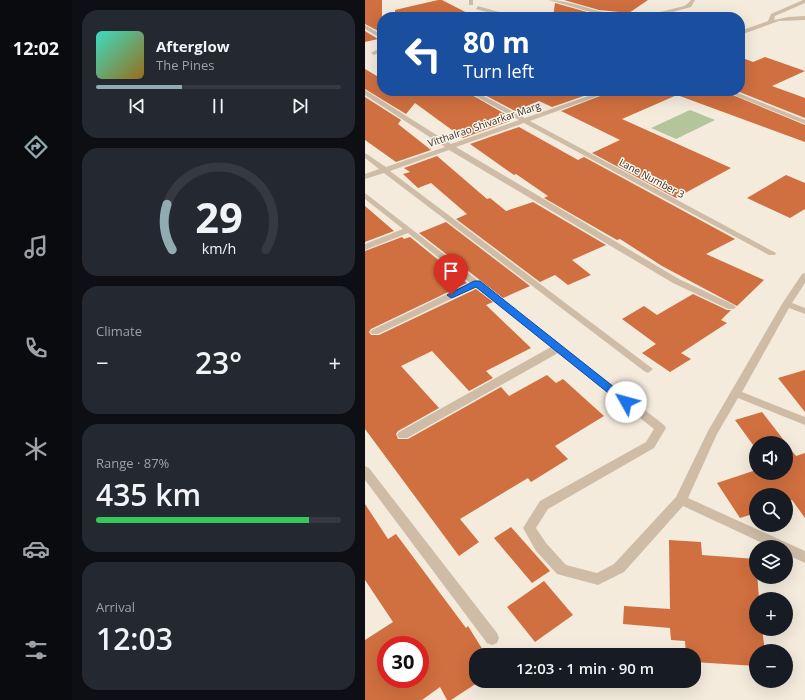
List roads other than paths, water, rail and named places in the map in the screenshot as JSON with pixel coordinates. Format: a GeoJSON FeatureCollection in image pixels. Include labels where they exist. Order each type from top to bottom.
{"type":"FeatureCollection","features":[{"type":"Feature","properties":{"kind":"street"},"geometry":{"type":"LineString","coordinates":[[551,0],[597,12]]}},
{"type":"Feature","properties":{"kind":"street"},"geometry":{"type":"LineString","coordinates":[[670,12],[689,6],[693,0]]}},
{"type":"Feature","properties":{"kind":"street"},"geometry":{"type":"LineString","coordinates":[[771,21],[773,15],[805,1]]}},
{"type":"Feature","properties":{"kind":"street"},"geometry":{"type":"LineString","coordinates":[[478,8],[493,12]]}},
{"type":"Feature","properties":{"kind":"street"},"geometry":{"type":"LineString","coordinates":[[787,18],[805,10]]}},
{"type":"Feature","properties":{"kind":"street"},"geometry":{"type":"LineString","coordinates":[[745,31],[771,21],[787,18],[805,18]]}},
{"type":"Feature","properties":{"kind":"street"},"geometry":{"type":"LineString","coordinates":[[365,27],[377,34]]}},
{"type":"Feature","properties":{"kind":"street"},"geometry":{"type":"LineString","coordinates":[[365,92],[450,147],[676,281],[731,307]]}},
{"type":"Feature","properties":{"kind":"street","name":"Lane Number 3"},"geometry":{"type":"LineString","coordinates":[[478,96],[772,254]]}},
{"type":"Feature","properties":{"kind":"street","name":"Vitthalrao Shivarkar Marg"},"geometry":{"type":"LineString","coordinates":[[365,176],[595,96]]}},
{"type":"Feature","properties":{"kind":"street"},"geometry":{"type":"LineString","coordinates":[[739,96],[804,122]]}},
{"type":"Feature","properties":{"kind":"street"},"geometry":{"type":"LineString","coordinates":[[365,155],[648,369]]}},
{"type":"Feature","properties":{"kind":"street"},"geometry":{"type":"LineString","coordinates":[[365,195],[660,428],[650,445],[544,505],[529,528],[541,547],[562,570],[598,578],[619,568],[681,500],[712,434],[787,304],[805,276]]}},
{"type":"Feature","properties":{"kind":"street"},"geometry":{"type":"LineString","coordinates":[[365,247],[409,230]]}},
{"type":"Feature","properties":{"kind":"street"},"geometry":{"type":"LineString","coordinates":[[375,332],[477,283]]}},
{"type":"Feature","properties":{"kind":"street"},"geometry":{"type":"LineString","coordinates":[[787,304],[805,311]]}},
{"type":"Feature","properties":{"kind":"street"},"geometry":{"type":"LineString","coordinates":[[403,435],[558,348]]}},
{"type":"Feature","properties":{"kind":"street"},"geometry":{"type":"LineString","coordinates":[[735,393],[805,421]]}},
{"type":"Feature","properties":{"kind":"street"},"geometry":{"type":"LineString","coordinates":[[365,471],[492,638]]}},
{"type":"Feature","properties":{"kind":"street"},"geometry":{"type":"LineString","coordinates":[[681,500],[768,540]]}},
{"type":"Feature","properties":{"kind":"street"},"geometry":{"type":"LineString","coordinates":[[793,552],[805,557]]}}]}
